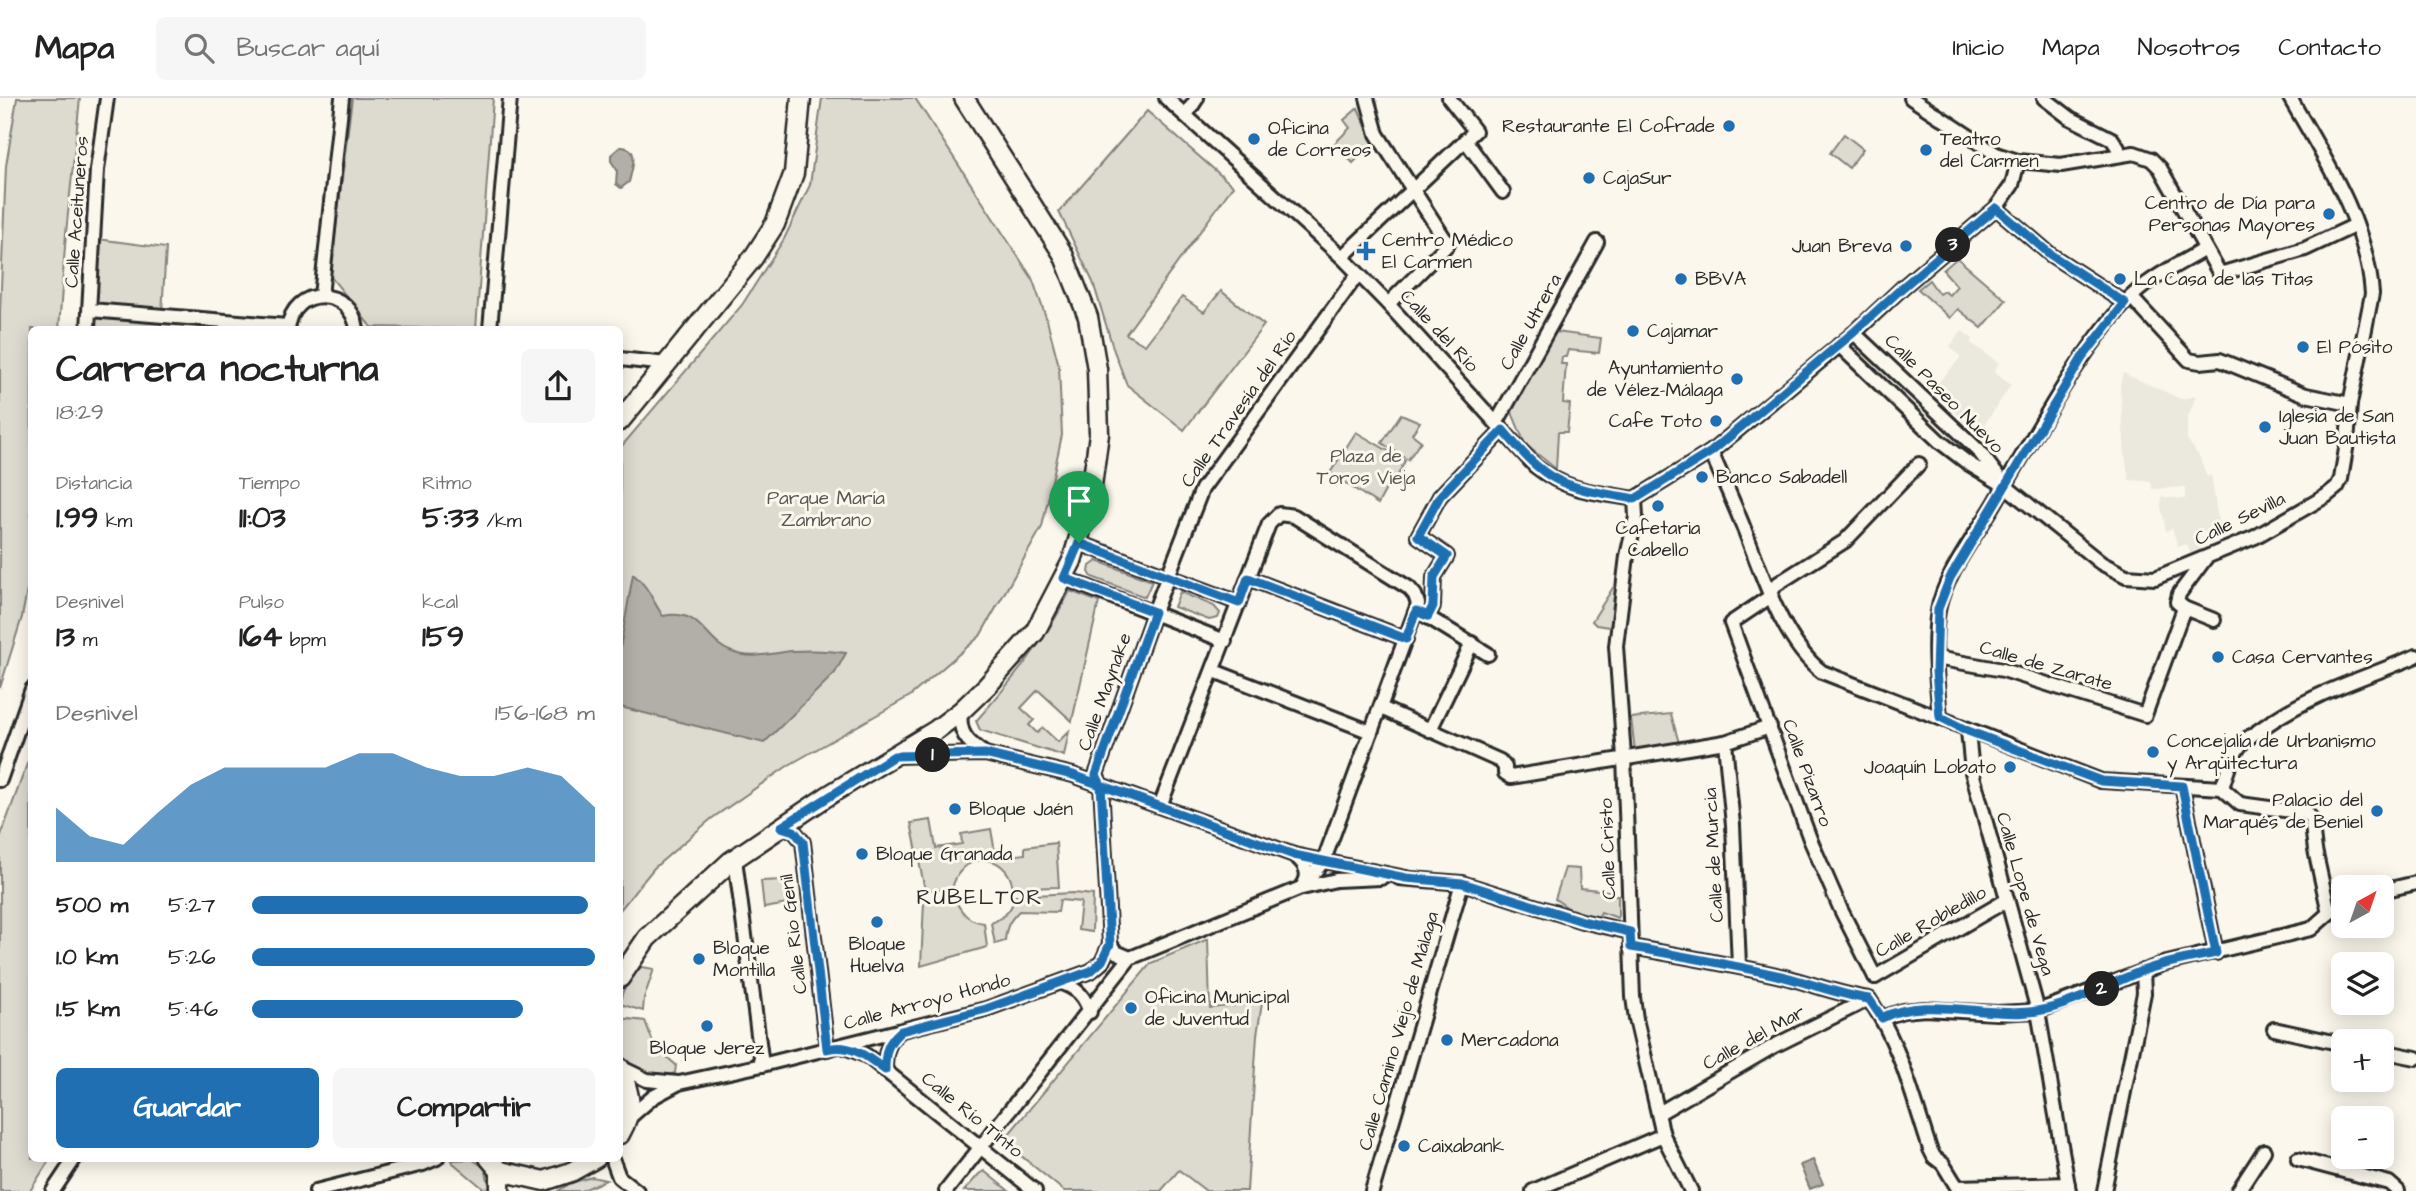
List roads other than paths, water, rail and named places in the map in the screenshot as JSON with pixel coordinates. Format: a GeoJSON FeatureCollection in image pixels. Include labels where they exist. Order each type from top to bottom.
{"type":"FeatureCollection","features":[{"type":"Feature","properties":{"kind":"street","name":"Calle Aceituneros"},"geometry":{"type":"LineString","coordinates":[[88,326],[97,170],[107,98]]}},
{"type":"Feature","properties":{"kind":"street"},"geometry":{"type":"LineString","coordinates":[[321,296],[342,98]]}},
{"type":"Feature","properties":{"kind":"street"},"geometry":{"type":"LineString","coordinates":[[490,326],[510,98]]}},
{"type":"Feature","properties":{"kind":"street"},"geometry":{"type":"LineString","coordinates":[[623,417],[753,258],[775,224],[794,173],[800,98]]}},
{"type":"Feature","properties":{"kind":"street"},"geometry":{"type":"LineString","coordinates":[[623,974],[647,938],[735,859],[936,730],[961,711],[1035,632],[1079,543],[1090,500],[1099,434],[1097,369],[1088,317],[1077,286],[1052,235],[964,98]]}},
{"type":"Feature","properties":{"kind":"street","name":"Calle del Río"},"geometry":{"type":"LineString","coordinates":[[1166,98],[1342,257],[1388,303],[1525,457],[1551,478],[1572,488],[1635,499]]}},
{"type":"Feature","properties":{"kind":"street"},"geometry":{"type":"LineString","coordinates":[[1186,115],[1197,98]]}},
{"type":"Feature","properties":{"kind":"street"},"geometry":{"type":"LineString","coordinates":[[1367,98],[1377,134],[1448,244],[1388,303]]}},
{"type":"Feature","properties":{"kind":"street"},"geometry":{"type":"LineString","coordinates":[[1449,98],[1503,192]]}},
{"type":"Feature","properties":{"kind":"street"},"geometry":{"type":"LineString","coordinates":[[1911,98],[1996,154],[2018,161],[2061,165],[2134,152],[2151,159],[2160,168],[2220,274],[2305,249],[2356,225]]}},
{"type":"Feature","properties":{"kind":"street"},"geometry":{"type":"LineString","coordinates":[[2044,98],[2070,118],[2112,139],[2118,148],[2118,155]]}},
{"type":"Feature","properties":{"kind":"street"},"geometry":{"type":"LineString","coordinates":[[1996,208],[2051,255],[2128,300],[2189,360],[2220,360],[2306,395],[2350,404],[2370,310],[2371,279],[2351,206],[2290,98]]}},
{"type":"Feature","properties":{"kind":"street"},"geometry":{"type":"LineString","coordinates":[[1342,257],[1470,135]]}},
{"type":"Feature","properties":{"kind":"street"},"geometry":{"type":"LineString","coordinates":[[1635,499],[1711,452],[1996,208],[2012,185],[2018,161]]}},
{"type":"Feature","properties":{"kind":"street","name":"Calle Utrera"},"geometry":{"type":"LineString","coordinates":[[1428,616],[1433,606],[1434,577],[1447,556],[1418,536],[1440,496],[1500,426],[1597,242]]}},
{"type":"Feature","properties":{"kind":"street"},"geometry":{"type":"LineString","coordinates":[[1940,717],[1936,658],[1938,609],[1950,578],[2082,358],[2128,300],[2156,278],[2205,248]]}},
{"type":"Feature","properties":{"kind":"street","name":"Calle Travesía del Río"},"geometry":{"type":"LineString","coordinates":[[1154,612],[1202,489],[1357,274]]}},
{"type":"Feature","properties":{"kind":"street"},"geometry":{"type":"LineString","coordinates":[[288,326],[291,315],[299,305],[309,298],[321,296],[336,298],[348,307],[356,319],[357,326]]}},
{"type":"Feature","properties":{"kind":"street"},"geometry":{"type":"LineString","coordinates":[[90,310],[266,326]]}},
{"type":"Feature","properties":{"kind":"street","name":"Calle Paseo Nuevo"},"geometry":{"type":"LineString","coordinates":[[1854,332],[1978,450],[2004,485]]}},
{"type":"Feature","properties":{"kind":"street","name":"Calle Paseo Nuevo"},"geometry":{"type":"LineString","coordinates":[[1839,345],[1939,441],[1969,464],[2004,485],[2101,563],[2126,576],[2155,578]]}},
{"type":"Feature","properties":{"kind":"street"},"geometry":{"type":"LineString","coordinates":[[623,359],[667,364]]}},
{"type":"Feature","properties":{"kind":"street","name":"Calle Sevilla"},"geometry":{"type":"LineString","coordinates":[[2155,578],[2255,537],[2337,487],[2341,479],[2347,443],[2350,404]]}},
{"type":"Feature","properties":{"kind":"street"},"geometry":{"type":"LineString","coordinates":[[1711,452],[1771,596],[1810,663],[1822,672],[2101,781],[2222,788],[2240,804],[2306,813],[2311,818],[2329,913],[2311,929],[2143,971],[2110,986],[2038,1011],[1997,1013],[1925,1009],[1890,1014],[1882,1018]]}},
{"type":"Feature","properties":{"kind":"street"},"geometry":{"type":"LineString","coordinates":[[1771,596],[1774,586],[1845,541],[1919,464]]}},
{"type":"Feature","properties":{"kind":"street","name":"Calle Cristo"},"geometry":{"type":"LineString","coordinates":[[1635,499],[1636,517],[1627,556],[1616,646],[1636,1020],[1663,1135],[1691,1191]]}},
{"type":"Feature","properties":{"kind":"street"},"geometry":{"type":"LineString","coordinates":[[1160,806],[1269,524],[1279,514],[1294,516],[1409,588],[1418,604],[1324,860],[1303,886]]}},
{"type":"Feature","properties":{"kind":"street"},"geometry":{"type":"LineString","coordinates":[[1079,543],[1239,603]]}},
{"type":"Feature","properties":{"kind":"street"},"geometry":{"type":"LineString","coordinates":[[2206,558],[2179,594],[2177,602],[2184,608],[2214,620]]}},
{"type":"Feature","properties":{"kind":"street"},"geometry":{"type":"LineString","coordinates":[[1064,578],[1225,641]]}},
{"type":"Feature","properties":{"kind":"street"},"geometry":{"type":"LineString","coordinates":[[1248,578],[1406,639]]}},
{"type":"Feature","properties":{"kind":"street","name":"Calle Pizarro"},"geometry":{"type":"LineString","coordinates":[[1771,596],[1731,623],[1823,871],[1875,976]]}},
{"type":"Feature","properties":{"kind":"street","name":"Calle de Zarate"},"geometry":{"type":"LineString","coordinates":[[1936,658],[2003,670],[2145,715],[2184,608]]}},
{"type":"Feature","properties":{"kind":"street"},"geometry":{"type":"LineString","coordinates":[[1416,611],[1488,654]]}},
{"type":"Feature","properties":{"kind":"street","name":"Calle Maynake"},"geometry":{"type":"LineString","coordinates":[[1110,944],[1101,785],[1096,775],[1154,612]]}},
{"type":"Feature","properties":{"kind":"street"},"geometry":{"type":"LineString","coordinates":[[1430,730],[1472,643]]}},
{"type":"Feature","properties":{"kind":"street"},"geometry":{"type":"LineString","coordinates":[[2222,788],[2233,756],[2243,742],[2288,710],[2416,656]]}},
{"type":"Feature","properties":{"kind":"street"},"geometry":{"type":"LineString","coordinates":[[1214,671],[1371,732]]}},
{"type":"Feature","properties":{"kind":"street"},"geometry":{"type":"LineString","coordinates":[[0,780],[28,700]]}},
{"type":"Feature","properties":{"kind":"street"},"geometry":{"type":"LineString","coordinates":[[1381,708],[1500,761],[1511,777],[1725,742],[1770,727]]}},
{"type":"Feature","properties":{"kind":"street"},"geometry":{"type":"LineString","coordinates":[[961,711],[959,724],[962,734],[970,744],[985,754]]}},
{"type":"Feature","properties":{"kind":"street","name":"Calle Lope de Vega"},"geometry":{"type":"LineString","coordinates":[[1968,731],[1972,772],[2038,1011],[2068,1188]]}},
{"type":"Feature","properties":{"kind":"street","name":"Calle de Murcia"},"geometry":{"type":"LineString","coordinates":[[1725,742],[1733,825],[1739,966]]}},
{"type":"Feature","properties":{"kind":"street"},"geometry":{"type":"LineString","coordinates":[[894,756],[985,754],[1073,775],[1294,855],[1406,878]]}},
{"type":"Feature","properties":{"kind":"street"},"geometry":{"type":"LineString","coordinates":[[2182,786],[2216,953]]}},
{"type":"Feature","properties":{"kind":"street","name":"Calle Rio Genil"},"geometry":{"type":"LineString","coordinates":[[781,827],[794,831],[803,842],[827,1049]]}},
{"type":"Feature","properties":{"kind":"street"},"geometry":{"type":"LineString","coordinates":[[1294,855],[1306,868],[1303,886]]}},
{"type":"Feature","properties":{"kind":"street"},"geometry":{"type":"LineString","coordinates":[[735,859],[762,1065]]}},
{"type":"Feature","properties":{"kind":"street"},"geometry":{"type":"LineString","coordinates":[[946,1191],[1130,958],[1303,886],[1336,880],[1406,878],[1462,883],[1582,921],[1630,932]]}},
{"type":"Feature","properties":{"kind":"street","name":"Calle Camino Viejo de Málaga"},"geometry":{"type":"LineString","coordinates":[[1372,1191],[1462,883]]}},
{"type":"Feature","properties":{"kind":"street"},"geometry":{"type":"LineString","coordinates":[[2394,888],[2416,883]]}},
{"type":"Feature","properties":{"kind":"street","name":"Calle Robledillo"},"geometry":{"type":"LineString","coordinates":[[1875,976],[2007,900]]}},
{"type":"Feature","properties":{"kind":"street"},"geometry":{"type":"LineString","coordinates":[[1110,944],[1116,952],[1130,958]]}},
{"type":"Feature","properties":{"kind":"street","name":"Calle Arroyo Hondo"},"geometry":{"type":"LineString","coordinates":[[629,1118],[653,1097],[679,1083],[986,1009],[1062,983],[1091,971],[1102,961],[1110,944]]}},
{"type":"Feature","properties":{"kind":"street"},"geometry":{"type":"LineString","coordinates":[[1631,947],[1739,966],[1806,982],[1852,997],[1869,999],[1882,1018],[1899,1058],[1934,1157],[1943,1164],[1957,1187],[2068,1188]]}},
{"type":"Feature","properties":{"kind":"street"},"geometry":{"type":"LineString","coordinates":[[2104,1191],[2142,1003],[2145,980],[2143,971]]}},
{"type":"Feature","properties":{"kind":"street"},"geometry":{"type":"LineString","coordinates":[[1869,999],[1875,976]]}},
{"type":"Feature","properties":{"kind":"street"},"geometry":{"type":"LineString","coordinates":[[1062,983],[1076,988],[1085,999],[1090,1012]]}},
{"type":"Feature","properties":{"kind":"street","name":"Calle del Mar"},"geometry":{"type":"LineString","coordinates":[[1659,1113],[1774,1046],[1869,999]]}},
{"type":"Feature","properties":{"kind":"street"},"geometry":{"type":"LineString","coordinates":[[2274,1030],[2331,1042]]}},
{"type":"Feature","properties":{"kind":"street"},"geometry":{"type":"LineString","coordinates":[[885,1070],[885,1052],[891,1039],[901,1031]]}},
{"type":"Feature","properties":{"kind":"street","name":"Calle Río Tinto"},"geometry":{"type":"LineString","coordinates":[[841,1045],[867,1056],[1035,1191]]}},
{"type":"Feature","properties":{"kind":"street"},"geometry":{"type":"LineString","coordinates":[[2394,1053],[2416,1058]]}},
{"type":"Feature","properties":{"kind":"street","name":"Calle Arroyo Hondo"},"geometry":{"type":"LineString","coordinates":[[623,1069],[647,1080],[679,1083]]}},
{"type":"Feature","properties":{"kind":"street"},"geometry":{"type":"LineString","coordinates":[[623,1076],[630,1093],[629,1118],[623,1129]]}},
{"type":"Feature","properties":{"kind":"street"},"geometry":{"type":"LineString","coordinates":[[1533,1191],[1663,1135]]}},
{"type":"Feature","properties":{"kind":"street"},"geometry":{"type":"LineString","coordinates":[[2238,1191],[2264,1150]]}},
{"type":"Feature","properties":{"kind":"street"},"geometry":{"type":"LineString","coordinates":[[2298,1159],[2394,1187]]}},
{"type":"Feature","properties":{"kind":"street"},"geometry":{"type":"LineString","coordinates":[[53,1191],[72,1162]]}},
{"type":"Feature","properties":{"kind":"street"},"geometry":{"type":"LineString","coordinates":[[316,1191],[428,1162]]}},
{"type":"Feature","properties":{"kind":"street"},"geometry":{"type":"LineString","coordinates":[[494,1165],[544,1186],[589,1162]]}},
{"type":"Feature","properties":{"kind":"street"},"geometry":{"type":"LineString","coordinates":[[613,1162],[619,1177],[637,1191]]}},
{"type":"Feature","properties":{"kind":"street"},"geometry":{"type":"LineString","coordinates":[[494,1165],[500,1191]]}},
{"type":"Feature","properties":{"kind":"street"},"geometry":{"type":"LineString","coordinates":[[2378,1191],[2394,1187]]}},
{"type":"Feature","properties":{"kind":"place","name":"Restaurante El Cofrade"},"geometry":{"type":"Point","coordinates":[1729,126]}},
{"type":"Feature","properties":{"kind":"place","name":"Oficina de Correos"},"geometry":{"type":"Point","coordinates":[1254,139]}},
{"type":"Feature","properties":{"kind":"place","name":"Teatro del Carmen"},"geometry":{"type":"Point","coordinates":[1926,150]}},
{"type":"Feature","properties":{"kind":"place","name":"CajaSur"},"geometry":{"type":"Point","coordinates":[1589,178]}},
{"type":"Feature","properties":{"kind":"place","name":"Centro de Día para Personas Mayores"},"geometry":{"type":"Point","coordinates":[2329,214]}},
{"type":"Feature","properties":{"kind":"place","name":"Juan Breva"},"geometry":{"type":"Point","coordinates":[1906,246]}},
{"type":"Feature","properties":{"kind":"place","name":"Centro Médico El Carmen"},"geometry":{"type":"Point","coordinates":[1366,251]}},
{"type":"Feature","properties":{"kind":"place","name":"BBVA"},"geometry":{"type":"Point","coordinates":[1681,279]}},
{"type":"Feature","properties":{"kind":"place","name":"La Casa de las Titas"},"geometry":{"type":"Point","coordinates":[2120,279]}},
{"type":"Feature","properties":{"kind":"place","name":"Cajamar"},"geometry":{"type":"Point","coordinates":[1633,331]}},
{"type":"Feature","properties":{"kind":"place","name":"El Pósito"},"geometry":{"type":"Point","coordinates":[2303,347]}},
{"type":"Feature","properties":{"kind":"place","name":"Ayuntamiento de Vélez-Málaga"},"geometry":{"type":"Point","coordinates":[1737,379]}},
{"type":"Feature","properties":{"kind":"place","name":"Cafe Toto"},"geometry":{"type":"Point","coordinates":[1716,421]}},
{"type":"Feature","properties":{"kind":"place","name":"Iglesia de San Juan Bautista"},"geometry":{"type":"Point","coordinates":[2265,427]}},
{"type":"Feature","properties":{"kind":"place","name":"Banco Sabadell"},"geometry":{"type":"Point","coordinates":[1702,477]}},
{"type":"Feature","properties":{"kind":"place","name":"Cafetaria Cabello"},"geometry":{"type":"Point","coordinates":[1658,506]}},
{"type":"Feature","properties":{"kind":"place","name":"Casa Cervantes"},"geometry":{"type":"Point","coordinates":[2218,657]}},
{"type":"Feature","properties":{"kind":"place","name":"Concejalía de Urbanismo y Arquitectura"},"geometry":{"type":"Point","coordinates":[2153,752]}},
{"type":"Feature","properties":{"kind":"place","name":"Joaquín Lobato"},"geometry":{"type":"Point","coordinates":[2010,767]}},
{"type":"Feature","properties":{"kind":"place","name":"Bloque Jaén"},"geometry":{"type":"Point","coordinates":[955,809]}},
{"type":"Feature","properties":{"kind":"place","name":"Palacio del Marqués de Beniel"},"geometry":{"type":"Point","coordinates":[2377,811]}},
{"type":"Feature","properties":{"kind":"place","name":"Bloque Granada"},"geometry":{"type":"Point","coordinates":[862,854]}},
{"type":"Feature","properties":{"kind":"place","name":"Bloque Huelva"},"geometry":{"type":"Point","coordinates":[877,922]}},
{"type":"Feature","properties":{"kind":"place","name":"Bloque Montilla"},"geometry":{"type":"Point","coordinates":[699,959]}},
{"type":"Feature","properties":{"kind":"place","name":"Oficina Municipal de Juventud"},"geometry":{"type":"Point","coordinates":[1131,1008]}},
{"type":"Feature","properties":{"kind":"place","name":"Bloque Jerez"},"geometry":{"type":"Point","coordinates":[707,1026]}},
{"type":"Feature","properties":{"kind":"place","name":"Mercadona"},"geometry":{"type":"Point","coordinates":[1447,1040]}},
{"type":"Feature","properties":{"kind":"place","name":"Caixabank"},"geometry":{"type":"Point","coordinates":[1404,1146]}},
{"type":"Feature","properties":{"kind":"district","name":"RUBELTOR"},"geometry":{"type":"Point","coordinates":[980,897]}},
{"type":"Feature","properties":{"kind":"park label","name":"Plaza de Toros Vieja"},"geometry":{"type":"Point","coordinates":[1366,467]}},
{"type":"Feature","properties":{"kind":"park label","name":"Parque María Zambrano"},"geometry":{"type":"Point","coordinates":[826,509]}}]}
